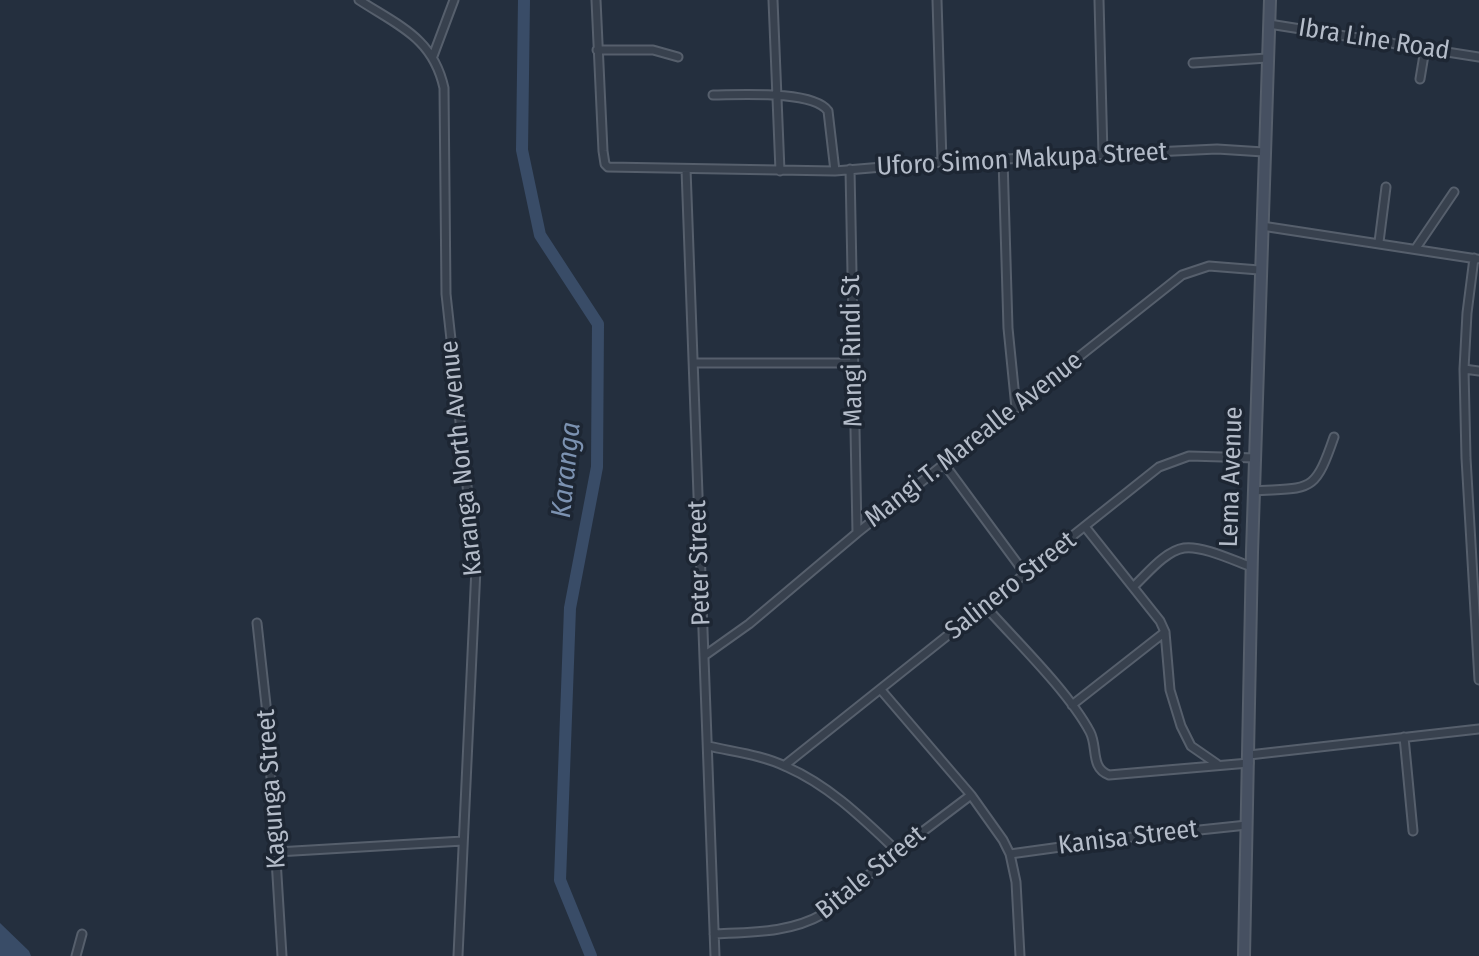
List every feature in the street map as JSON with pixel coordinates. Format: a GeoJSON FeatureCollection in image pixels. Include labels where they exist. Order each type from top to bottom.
{"type":"FeatureCollection","features":[{"type":"Feature","properties":{"kind":"main road","name":"Lema Avenue"},"geometry":{"type":"LineString","coordinates":[[1244,956],[1259,270],[1270,0]]}},
{"type":"Feature","properties":{"kind":"street"},"geometry":{"type":"LineString","coordinates":[[359,0],[419,39],[433,56],[454,0]]}},
{"type":"Feature","properties":{"kind":"street"},"geometry":{"type":"LineString","coordinates":[[596,0],[597,50],[653,50],[678,57]]}},
{"type":"Feature","properties":{"kind":"street"},"geometry":{"type":"LineString","coordinates":[[773,0],[780,171]]}},
{"type":"Feature","properties":{"kind":"street"},"geometry":{"type":"LineString","coordinates":[[937,0],[942,162]]}},
{"type":"Feature","properties":{"kind":"street"},"geometry":{"type":"LineString","coordinates":[[1099,0],[1103,155]]}},
{"type":"Feature","properties":{"kind":"street","name":"Ibra Line Road"},"geometry":{"type":"LineString","coordinates":[[1269,24],[1479,57]]}},
{"type":"Feature","properties":{"kind":"street"},"geometry":{"type":"LineString","coordinates":[[1420,79],[1425,49]]}},
{"type":"Feature","properties":{"kind":"street","name":"Uforo Simon Makupa Street"},"geometry":{"type":"LineString","coordinates":[[597,50],[605,164],[613,168],[835,171],[942,162],[1217,149],[1264,152]]}},
{"type":"Feature","properties":{"kind":"street","name":"Karanga North Avenue"},"geometry":{"type":"LineString","coordinates":[[433,56],[440,68],[444,88],[446,294],[476,568],[458,956]]}},
{"type":"Feature","properties":{"kind":"street"},"geometry":{"type":"LineString","coordinates":[[1193,63],[1267,58]]}},
{"type":"Feature","properties":{"kind":"street"},"geometry":{"type":"LineString","coordinates":[[713,95],[777,96],[814,101],[826,108],[835,171]]}},
{"type":"Feature","properties":{"kind":"street"},"geometry":{"type":"LineString","coordinates":[[1003,159],[1008,328],[1016,408]]}},
{"type":"Feature","properties":{"kind":"street","name":"Peter Street"},"geometry":{"type":"LineString","coordinates":[[686,169],[715,956]]}},
{"type":"Feature","properties":{"kind":"street","name":"Mangi Rindi St"},"geometry":{"type":"LineString","coordinates":[[850,169],[857,533]]}},
{"type":"Feature","properties":{"kind":"street"},"geometry":{"type":"LineString","coordinates":[[1379,242],[1386,187]]}},
{"type":"Feature","properties":{"kind":"street"},"geometry":{"type":"LineString","coordinates":[[1416,248],[1454,192]]}},
{"type":"Feature","properties":{"kind":"street"},"geometry":{"type":"LineString","coordinates":[[1262,226],[1477,259],[1467,313],[1464,369],[1479,680]]}},
{"type":"Feature","properties":{"kind":"street","name":"Mangi T. Marealle Avenue"},"geometry":{"type":"LineString","coordinates":[[704,656],[749,624],[857,533],[1182,275],[1209,266],[1259,270]]}},
{"type":"Feature","properties":{"kind":"street"},"geometry":{"type":"LineString","coordinates":[[695,363],[853,363]]}},
{"type":"Feature","properties":{"kind":"street"},"geometry":{"type":"LineString","coordinates":[[1464,369],[1479,371]]}},
{"type":"Feature","properties":{"kind":"street"},"geometry":{"type":"LineString","coordinates":[[1253,491],[1303,488],[1311,484],[1322,469],[1334,437]]}},
{"type":"Feature","properties":{"kind":"street","name":"Salinero Street"},"geometry":{"type":"LineString","coordinates":[[785,765],[1086,528],[1142,479],[1179,458],[1256,458]]}},
{"type":"Feature","properties":{"kind":"street"},"geometry":{"type":"LineString","coordinates":[[945,465],[1026,575]]}},
{"type":"Feature","properties":{"kind":"street"},"geometry":{"type":"LineString","coordinates":[[1086,528],[1160,621],[1165,632],[1167,677],[1181,726],[1191,746],[1218,765]]}},
{"type":"Feature","properties":{"kind":"street"},"geometry":{"type":"LineString","coordinates":[[1134,586],[1169,555],[1184,548],[1196,548],[1252,567]]}},
{"type":"Feature","properties":{"kind":"street"},"geometry":{"type":"LineString","coordinates":[[985,606],[1072,705],[1092,735],[1096,763],[1103,773],[1109,775],[1218,765],[1479,729]]}},
{"type":"Feature","properties":{"kind":"street","name":"Kagunga Street"},"geometry":{"type":"LineString","coordinates":[[257,623],[277,852],[282,956]]}},
{"type":"Feature","properties":{"kind":"street"},"geometry":{"type":"LineString","coordinates":[[1072,705],[1165,632]]}},
{"type":"Feature","properties":{"kind":"street"},"geometry":{"type":"LineString","coordinates":[[881,690],[971,795],[1003,840],[1010,854],[1016,882],[1020,956]]}},
{"type":"Feature","properties":{"kind":"street"},"geometry":{"type":"LineString","coordinates":[[1404,737],[1413,831]]}},
{"type":"Feature","properties":{"kind":"street"},"geometry":{"type":"LineString","coordinates":[[708,746],[785,765],[819,784],[856,812],[897,851]]}},
{"type":"Feature","properties":{"kind":"street","name":"Bitale Street"},"geometry":{"type":"LineString","coordinates":[[714,934],[781,929],[809,922],[971,795]]}},
{"type":"Feature","properties":{"kind":"street","name":"Kanisa Street"},"geometry":{"type":"LineString","coordinates":[[1010,854],[1247,825]]}},
{"type":"Feature","properties":{"kind":"street"},"geometry":{"type":"LineString","coordinates":[[277,852],[463,841]]}},
{"type":"Feature","properties":{"kind":"street"},"geometry":{"type":"LineString","coordinates":[[76,956],[82,934]]}},
{"type":"Feature","properties":{"kind":"water"},"geometry":{"type":"Polygon","coordinates":[[[0,923],[29,951],[31,956],[0,956],[0,923]]]}},
{"type":"Feature","properties":{"kind":"waterway","name":"Karanga"},"geometry":{"type":"LineString","coordinates":[[524,0],[522,150],[540,235],[598,324],[597,467],[570,608],[560,880],[591,956]]}}]}
